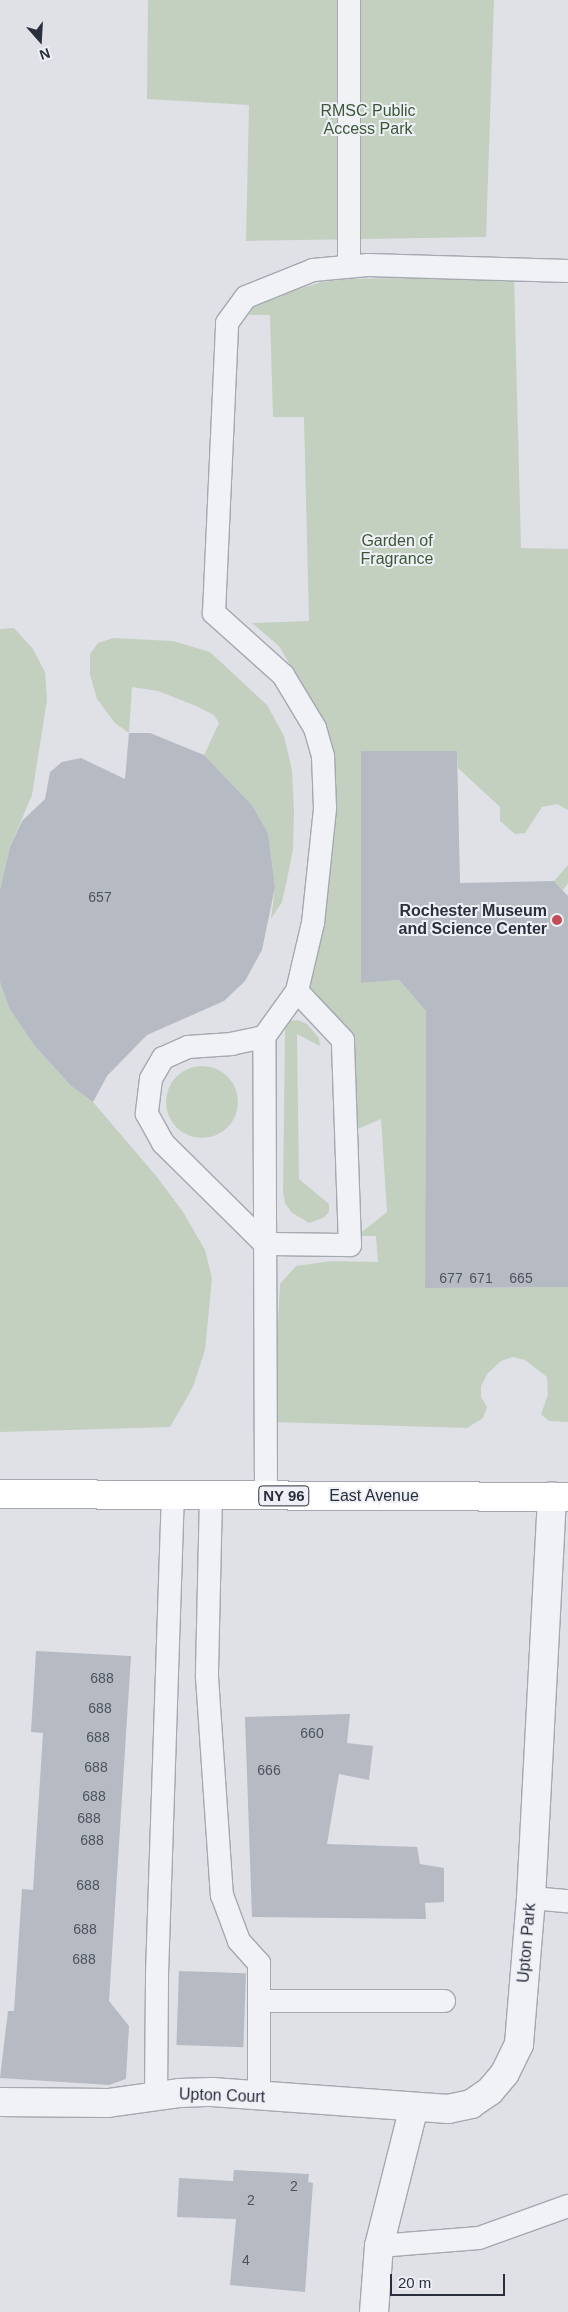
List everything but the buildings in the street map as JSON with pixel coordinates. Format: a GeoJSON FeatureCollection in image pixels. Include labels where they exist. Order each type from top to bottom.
{"type":"FeatureCollection","features":[{"type":"Feature","properties":{"kind":"main road","name":"East Avenue"},"geometry":{"type":"LineString","coordinates":[[0,1494],[560,1497]]}},
{"type":"Feature","properties":{"kind":"street","name":"Upton Park"},"geometry":{"type":"LineString","coordinates":[[414,2107],[448,2109],[471,2104],[490,2091],[505,2073],[519,2044],[560,1497]]}},
{"type":"Feature","properties":{"kind":"street","name":"Upton Court"},"geometry":{"type":"LineString","coordinates":[[0,2102],[108,2103],[156,2096],[212,2092],[414,2107]]}},
{"type":"Feature","properties":{"kind":"street"},"geometry":{"type":"LineString","coordinates":[[374,2312],[379,2246],[414,2107]]}},
{"type":"Feature","properties":{"kind":"lane"},"geometry":{"type":"LineString","coordinates":[[349,0],[349,266]]}},
{"type":"Feature","properties":{"kind":"lane"},"geometry":{"type":"LineString","coordinates":[[266,1496],[264,1037],[297,991],[313,923],[325,808],[323,756],[315,728],[283,674],[214,612],[227,323],[246,297],[278,282],[312,270],[349,266],[568,271]]}},
{"type":"Feature","properties":{"kind":"lane"},"geometry":{"type":"LineString","coordinates":[[264,1037],[232,1044],[188,1048],[163,1058],[151,1079],[147,1114],[163,1143],[265,1244],[350,1245],[343,1040],[297,991]]}},
{"type":"Feature","properties":{"kind":"lane"},"geometry":{"type":"LineString","coordinates":[[156,2096],[157,1974],[173,1495]]}},
{"type":"Feature","properties":{"kind":"lane"},"geometry":{"type":"LineString","coordinates":[[212,1495],[207,1678],[222,1896],[239,1941],[259,1964],[259,2096]]}},
{"type":"Feature","properties":{"kind":"lane"},"geometry":{"type":"LineString","coordinates":[[531,1898],[568,1901]]}},
{"type":"Feature","properties":{"kind":"lane"},"geometry":{"type":"LineString","coordinates":[[260,2001],[444,2001]]}},
{"type":"Feature","properties":{"kind":"lane"},"geometry":{"type":"LineString","coordinates":[[379,2246],[479,2238],[568,2206]]}},
{"type":"Feature","properties":{"kind":"green space","name":"RMSC Public Access Park"},"geometry":{"type":"Polygon","coordinates":[[[148,0],[494,0],[486,237],[246,241],[249,105],[147,99],[148,0]]]}},
{"type":"Feature","properties":{"kind":"green space","name":"Garden of Fragrance"},"geometry":{"type":"Polygon","coordinates":[[[514,276],[521,548],[568,549],[568,810],[557,804],[542,807],[525,833],[515,834],[500,821],[500,807],[458,768],[457,751],[361,751],[361,983],[399,980],[426,1011],[425,1288],[568,1287],[568,1422],[549,1421],[541,1414],[548,1395],[547,1377],[525,1360],[513,1357],[501,1361],[488,1373],[481,1386],[481,1397],[487,1407],[483,1418],[467,1428],[273,1422],[280,1284],[296,1266],[332,1261],[378,1262],[376,1236],[357,1236],[387,1212],[381,1119],[348,1133],[350,1047],[302,987],[319,926],[314,707],[279,646],[252,623],[309,621],[304,417],[273,417],[270,315],[249,315],[253,308],[282,294],[322,282],[349,279],[514,276]]]}},
{"type":"Feature","properties":{"kind":"green space"},"geometry":{"type":"Polygon","coordinates":[[[14,628],[33,649],[45,672],[47,700],[32,795],[10,847],[0,890],[0,629],[14,628]]]}},
{"type":"Feature","properties":{"kind":"green space"},"geometry":{"type":"Polygon","coordinates":[[[113,638],[173,641],[210,652],[267,705],[284,736],[292,770],[294,810],[293,849],[287,880],[282,902],[271,919],[275,887],[268,833],[252,805],[204,755],[219,723],[214,715],[196,706],[158,691],[132,687],[129,733],[115,723],[97,699],[90,675],[90,654],[98,643],[113,638]]]}},
{"type":"Feature","properties":{"kind":"green space"},"geometry":{"type":"Polygon","coordinates":[[[568,865],[568,883],[563,890],[554,881],[568,865]]]}},
{"type":"Feature","properties":{"kind":"green space"},"geometry":{"type":"Polygon","coordinates":[[[0,982],[9,1008],[34,1045],[71,1086],[93,1102],[157,1177],[183,1212],[205,1250],[212,1278],[205,1350],[193,1387],[170,1427],[0,1432],[0,982]]]}},
{"type":"Feature","properties":{"kind":"green space"},"geometry":{"type":"Polygon","coordinates":[[[297,1020],[307,1024],[319,1038],[320,1046],[297,1034],[299,1179],[329,1204],[329,1212],[323,1218],[309,1223],[291,1212],[285,1203],[283,1192],[285,1030],[290,1021],[297,1020]]]}},
{"type":"Feature","properties":{"kind":"green space"},"geometry":{"type":"Polygon","coordinates":[[[202,1066],[222,1072],[232,1082],[238,1102],[232,1122],[222,1132],[202,1138],[182,1132],[172,1122],[166,1102],[172,1082],[182,1072],[202,1066]]]}},
{"type":"Feature","properties":{"kind":"place","name":"Rochester Museum and Science Center"},"geometry":{"type":"Point","coordinates":[557,920]}}]}
